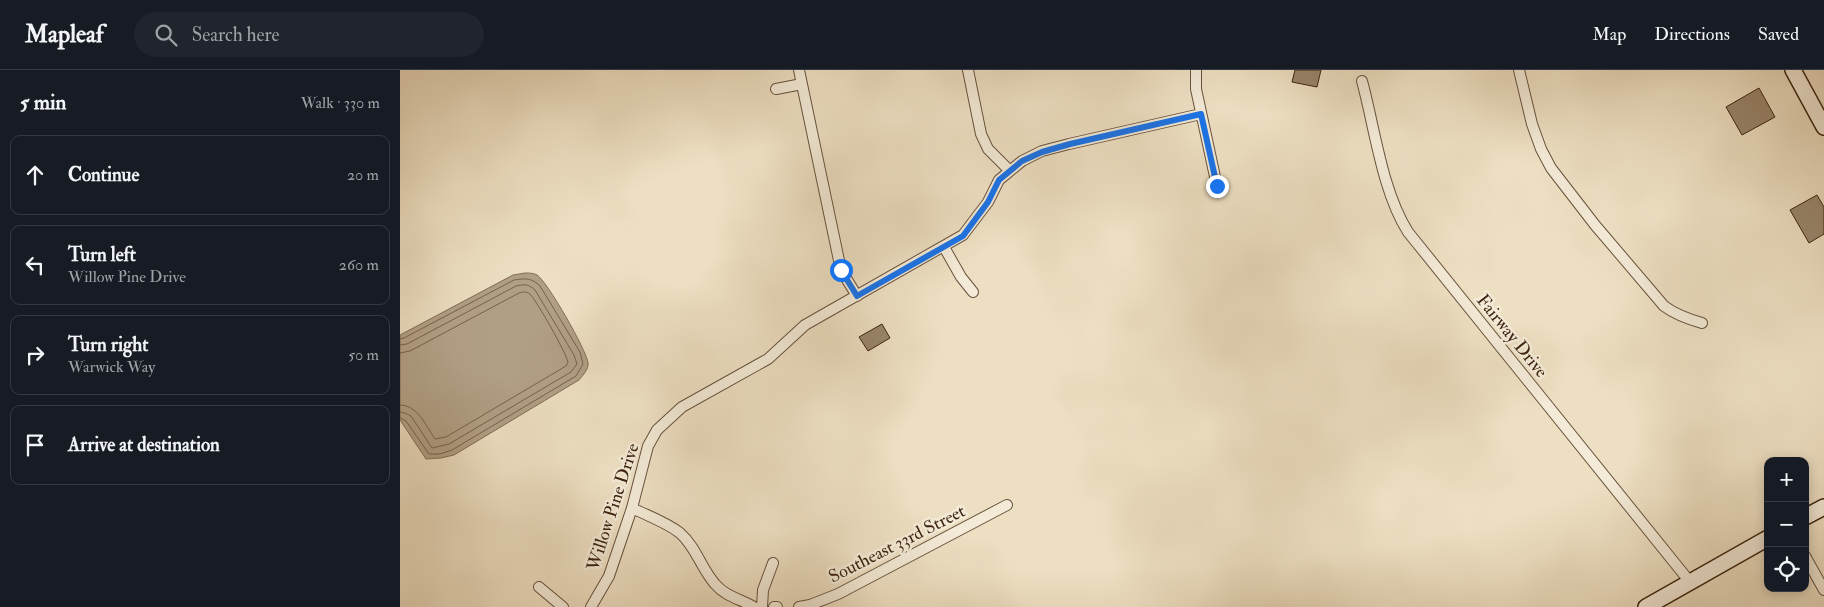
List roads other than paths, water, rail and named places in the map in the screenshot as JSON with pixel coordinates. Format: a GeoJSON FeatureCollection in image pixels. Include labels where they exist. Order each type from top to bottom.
{"type":"FeatureCollection","features":[{"type":"Feature","properties":{"kind":"street"},"geometry":{"type":"LineString","coordinates":[[799,70],[841,270],[857,296]]}},
{"type":"Feature","properties":{"kind":"street"},"geometry":{"type":"LineString","coordinates":[[968,70],[981,134],[988,149],[1010,171]]}},
{"type":"Feature","properties":{"kind":"street"},"geometry":{"type":"LineString","coordinates":[[1196,70],[1196,89],[1217,186]]}},
{"type":"Feature","properties":{"kind":"street"},"geometry":{"type":"LineString","coordinates":[[1519,70],[1532,124],[1541,149],[1551,168],[1595,226],[1664,306],[1685,318],[1702,323]]}},
{"type":"Feature","properties":{"kind":"street"},"geometry":{"type":"LineString","coordinates":[[1793,70],[1824,126]]}},
{"type":"Feature","properties":{"kind":"street","name":"Fairway Drive"},"geometry":{"type":"LineString","coordinates":[[1362,82],[1391,195],[1398,215],[1408,232],[1690,582]]}},
{"type":"Feature","properties":{"kind":"street"},"geometry":{"type":"LineString","coordinates":[[776,89],[802,84]]}},
{"type":"Feature","properties":{"kind":"street","name":"Willow Pine Drive"},"geometry":{"type":"LineString","coordinates":[[592,607],[609,576],[632,508],[648,446],[657,430],[682,406],[768,359],[806,325],[963,236],[988,202],[999,180],[1022,161],[1042,152],[1070,144],[1201,114]]}},
{"type":"Feature","properties":{"kind":"street"},"geometry":{"type":"LineString","coordinates":[[944,246],[961,277],[973,292]]}},
{"type":"Feature","properties":{"kind":"street","name":"Southeast 33rd Street"},"geometry":{"type":"LineString","coordinates":[[799,607],[810,605],[838,594],[1008,505]]}},
{"type":"Feature","properties":{"kind":"street"},"geometry":{"type":"LineString","coordinates":[[1809,515],[1824,507]]}},
{"type":"Feature","properties":{"kind":"street"},"geometry":{"type":"LineString","coordinates":[[632,508],[668,525],[680,534],[690,543],[715,584],[724,592],[754,607]]}},
{"type":"Feature","properties":{"kind":"street"},"geometry":{"type":"LineString","coordinates":[[1646,607],[1764,540]]}},
{"type":"Feature","properties":{"kind":"street"},"geometry":{"type":"LineString","coordinates":[[762,607],[763,590],[773,563]]}},
{"type":"Feature","properties":{"kind":"street"},"geometry":{"type":"LineString","coordinates":[[1809,563],[1824,590]]}},
{"type":"Feature","properties":{"kind":"street"},"geometry":{"type":"LineString","coordinates":[[539,587],[563,607]]}},
{"type":"Feature","properties":{"kind":"water"},"geometry":{"type":"Polygon","coordinates":[[[525,273],[537,275],[557,302],[586,356],[587,370],[579,380],[454,455],[426,459],[400,420],[400,335],[513,275],[525,273]]]}}]}
